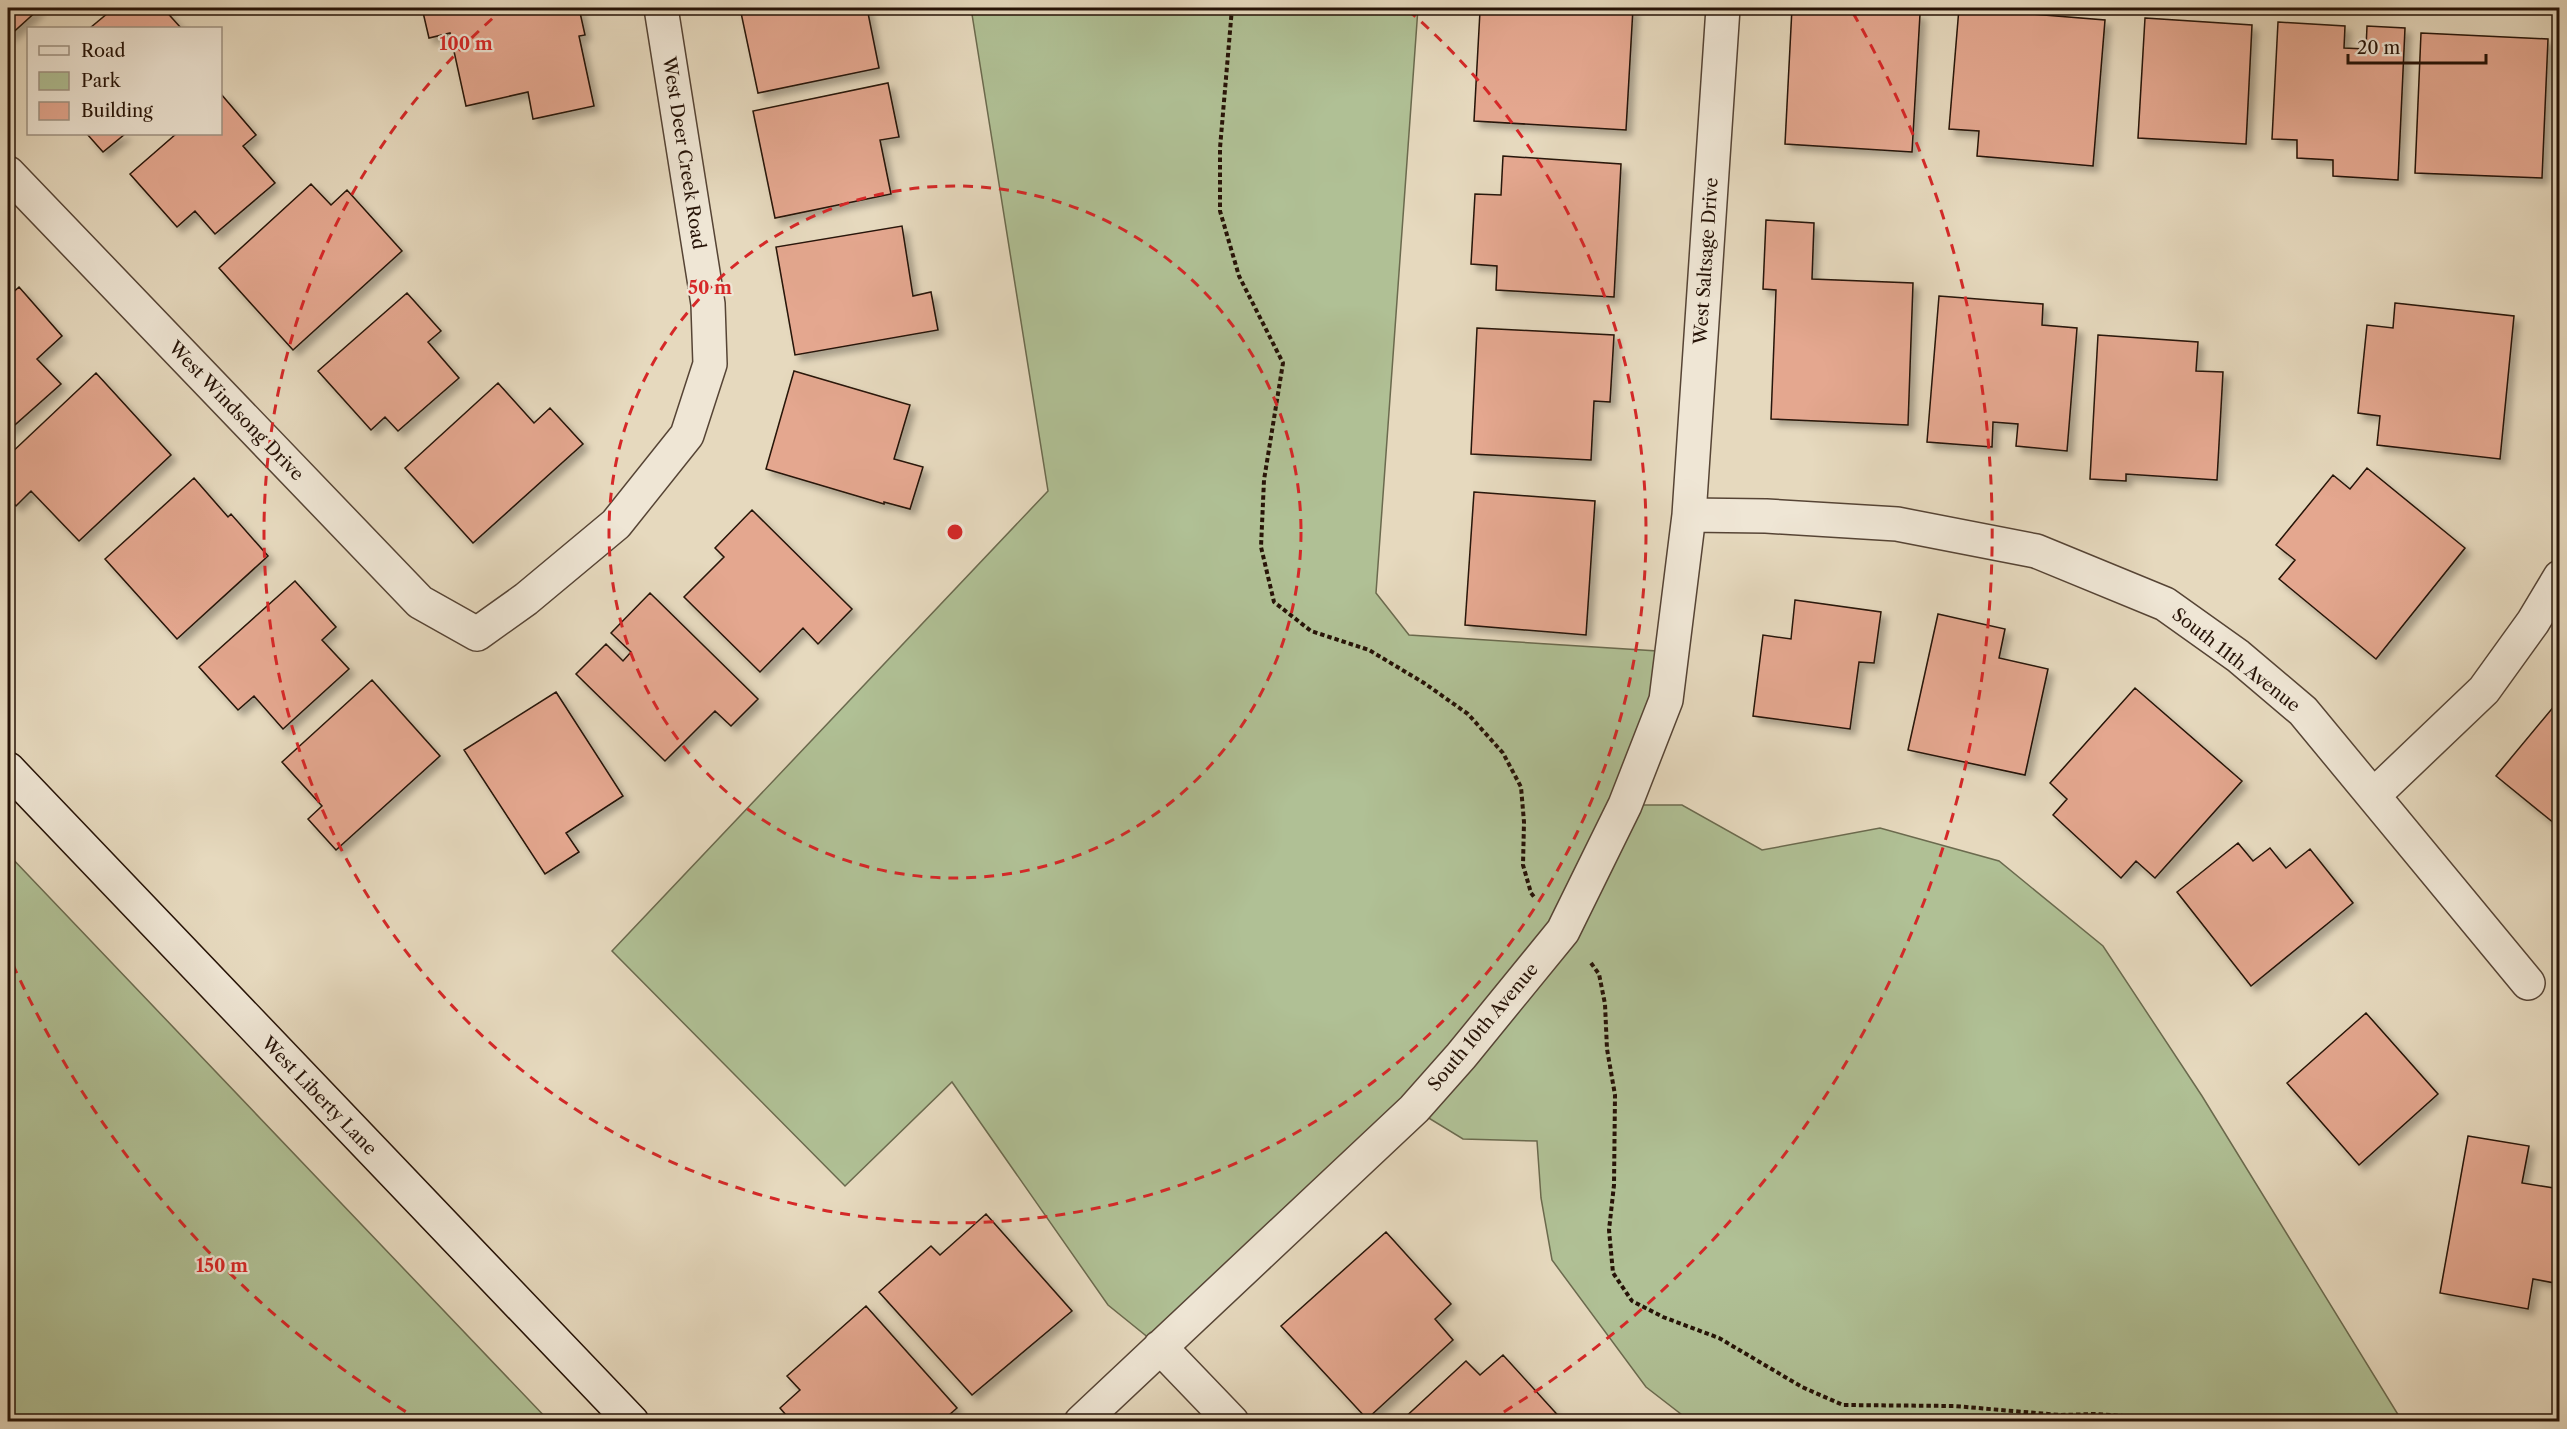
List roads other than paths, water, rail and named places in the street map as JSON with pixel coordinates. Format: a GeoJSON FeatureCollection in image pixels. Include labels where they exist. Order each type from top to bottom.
{"type":"FeatureCollection","features":[{"type":"Feature","properties":{"kind":"street","name":"West Deer Creek Road"},"geometry":{"type":"LineString","coordinates":[[477,634],[526,599],[616,524],[687,435],[710,364],[708,304],[661,8]]}},
{"type":"Feature","properties":{"kind":"street","name":"West Saltsage Drive"},"geometry":{"type":"LineString","coordinates":[[1689,515],[1723,8]]}},
{"type":"Feature","properties":{"kind":"street","name":"West Windsong Drive"},"geometry":{"type":"LineString","coordinates":[[8,173],[420,602],[477,634]]}},
{"type":"Feature","properties":{"kind":"street","name":"South 11th Avenue"},"geometry":{"type":"LineString","coordinates":[[1689,515],[1766,516],[1897,524],[2036,551],[2165,604],[2238,656],[2303,711],[2528,983]]}},
{"type":"Feature","properties":{"kind":"street","name":"South 10th Avenue"},"geometry":{"type":"LineString","coordinates":[[1081,1422],[1414,1108],[1461,1056],[1563,931],[1625,805],[1666,700],[1689,515]]}},
{"type":"Feature","properties":{"kind":"street"},"geometry":{"type":"LineString","coordinates":[[2374,795],[2484,690],[2534,622],[2559,577]]}},
{"type":"Feature","properties":{"kind":"street","name":"West Liberty Lane"},"geometry":{"type":"LineString","coordinates":[[8,769],[632,1422]]}},
{"type":"Feature","properties":{"kind":"street"},"geometry":{"type":"LineString","coordinates":[[1160,1347],[1232,1422]]}}]}
